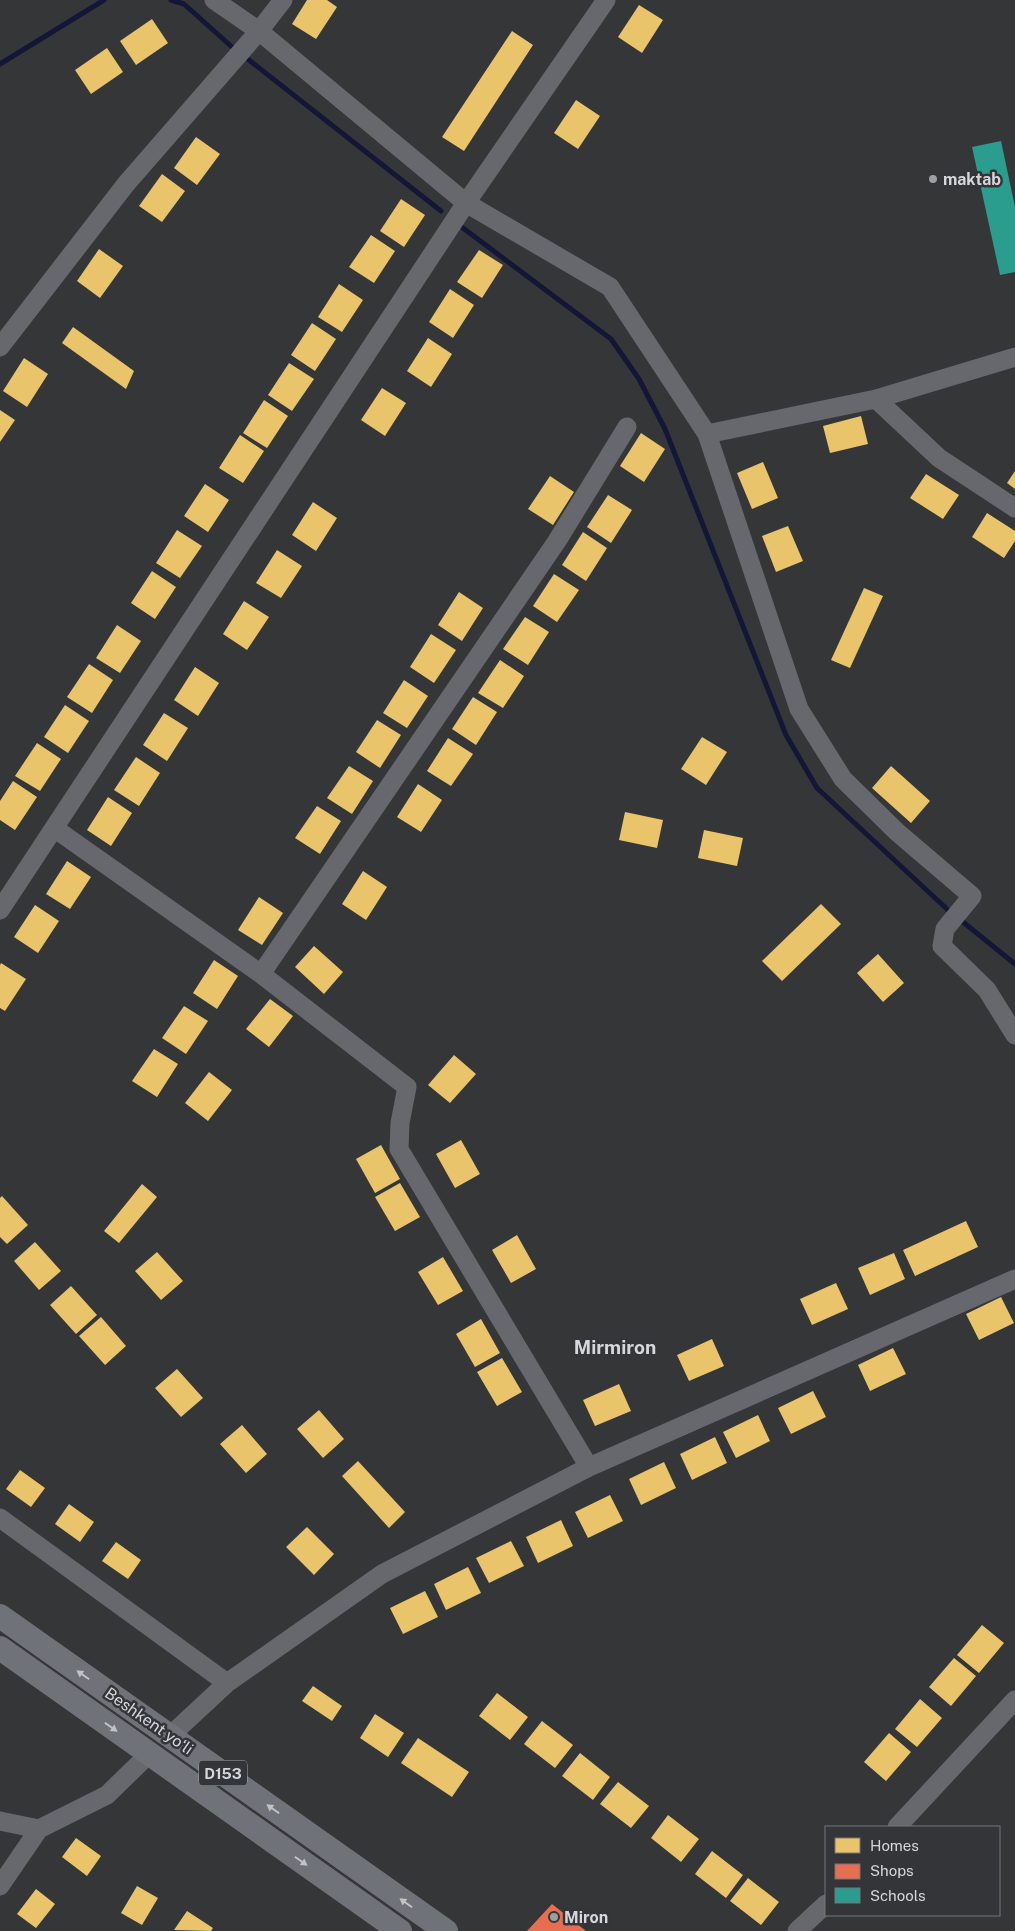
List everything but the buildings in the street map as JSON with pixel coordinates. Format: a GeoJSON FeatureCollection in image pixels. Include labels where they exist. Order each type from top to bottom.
{"type":"FeatureCollection","features":[{"type":"Feature","properties":{"kind":"main road","name":"Beshkent yoʻli"},"geometry":{"type":"LineString","coordinates":[[0,1616],[446,1931]]}},
{"type":"Feature","properties":{"kind":"main road","name":"Beshkent yoʻli"},"geometry":{"type":"LineString","coordinates":[[0,1648],[400,1931]]}},
{"type":"Feature","properties":{"kind":"street"},"geometry":{"type":"LineString","coordinates":[[214,0],[259,31],[466,203],[610,287],[707,434],[799,709],[843,780],[897,832],[972,896],[945,929],[942,946],[987,990],[1015,1035]]}},
{"type":"Feature","properties":{"kind":"street"},"geometry":{"type":"LineString","coordinates":[[0,346],[126,184],[284,0]]}},
{"type":"Feature","properties":{"kind":"street"},"geometry":{"type":"LineString","coordinates":[[0,910],[466,203],[606,0]]}},
{"type":"Feature","properties":{"kind":"street"},"geometry":{"type":"LineString","coordinates":[[707,434],[876,399],[1015,357]]}},
{"type":"Feature","properties":{"kind":"street"},"geometry":{"type":"LineString","coordinates":[[876,399],[939,458],[1015,508]]}},
{"type":"Feature","properties":{"kind":"street"},"geometry":{"type":"LineString","coordinates":[[261,974],[557,541],[627,427]]}},
{"type":"Feature","properties":{"kind":"street"},"geometry":{"type":"LineString","coordinates":[[54,828],[261,974],[407,1087],[400,1123],[399,1149],[588,1466]]}},
{"type":"Feature","properties":{"kind":"street"},"geometry":{"type":"LineString","coordinates":[[170,1736],[227,1683],[382,1574],[588,1466],[1015,1279]]}},
{"type":"Feature","properties":{"kind":"street"},"geometry":{"type":"LineString","coordinates":[[0,1518],[227,1683]]}},
{"type":"Feature","properties":{"kind":"street"},"geometry":{"type":"LineString","coordinates":[[898,1826],[1015,1700]]}},
{"type":"Feature","properties":{"kind":"street"},"geometry":{"type":"LineString","coordinates":[[0,1886],[39,1829],[107,1795],[149,1754]]}},
{"type":"Feature","properties":{"kind":"street"},"geometry":{"type":"LineString","coordinates":[[0,1821],[39,1829]]}},
{"type":"Feature","properties":{"kind":"street"},"geometry":{"type":"LineString","coordinates":[[797,1931],[825,1905]]}},
{"type":"Feature","properties":{"kind":"waterway"},"geometry":{"type":"LineString","coordinates":[[0,64],[104,0]]}},
{"type":"Feature","properties":{"kind":"waterway"},"geometry":{"type":"LineString","coordinates":[[171,0],[184,4],[232,47]]}},
{"type":"Feature","properties":{"kind":"waterway"},"geometry":{"type":"LineString","coordinates":[[249,60],[441,211]]}},
{"type":"Feature","properties":{"kind":"waterway"},"geometry":{"type":"LineString","coordinates":[[463,228],[611,339],[639,379],[665,429],[786,735],[817,788],[949,911]]}},
{"type":"Feature","properties":{"kind":"waterway"},"geometry":{"type":"LineString","coordinates":[[963,922],[1015,964]]}},
{"type":"Feature","properties":{"kind":"place","name":"maktab"},"geometry":{"type":"Point","coordinates":[933,179]}},
{"type":"Feature","properties":{"kind":"place","name":"Miron"},"geometry":{"type":"Point","coordinates":[554,1917]}},
{"type":"Feature","properties":{"kind":"district","name":"Mirmiron"},"geometry":{"type":"Point","coordinates":[615,1347]}}]}
